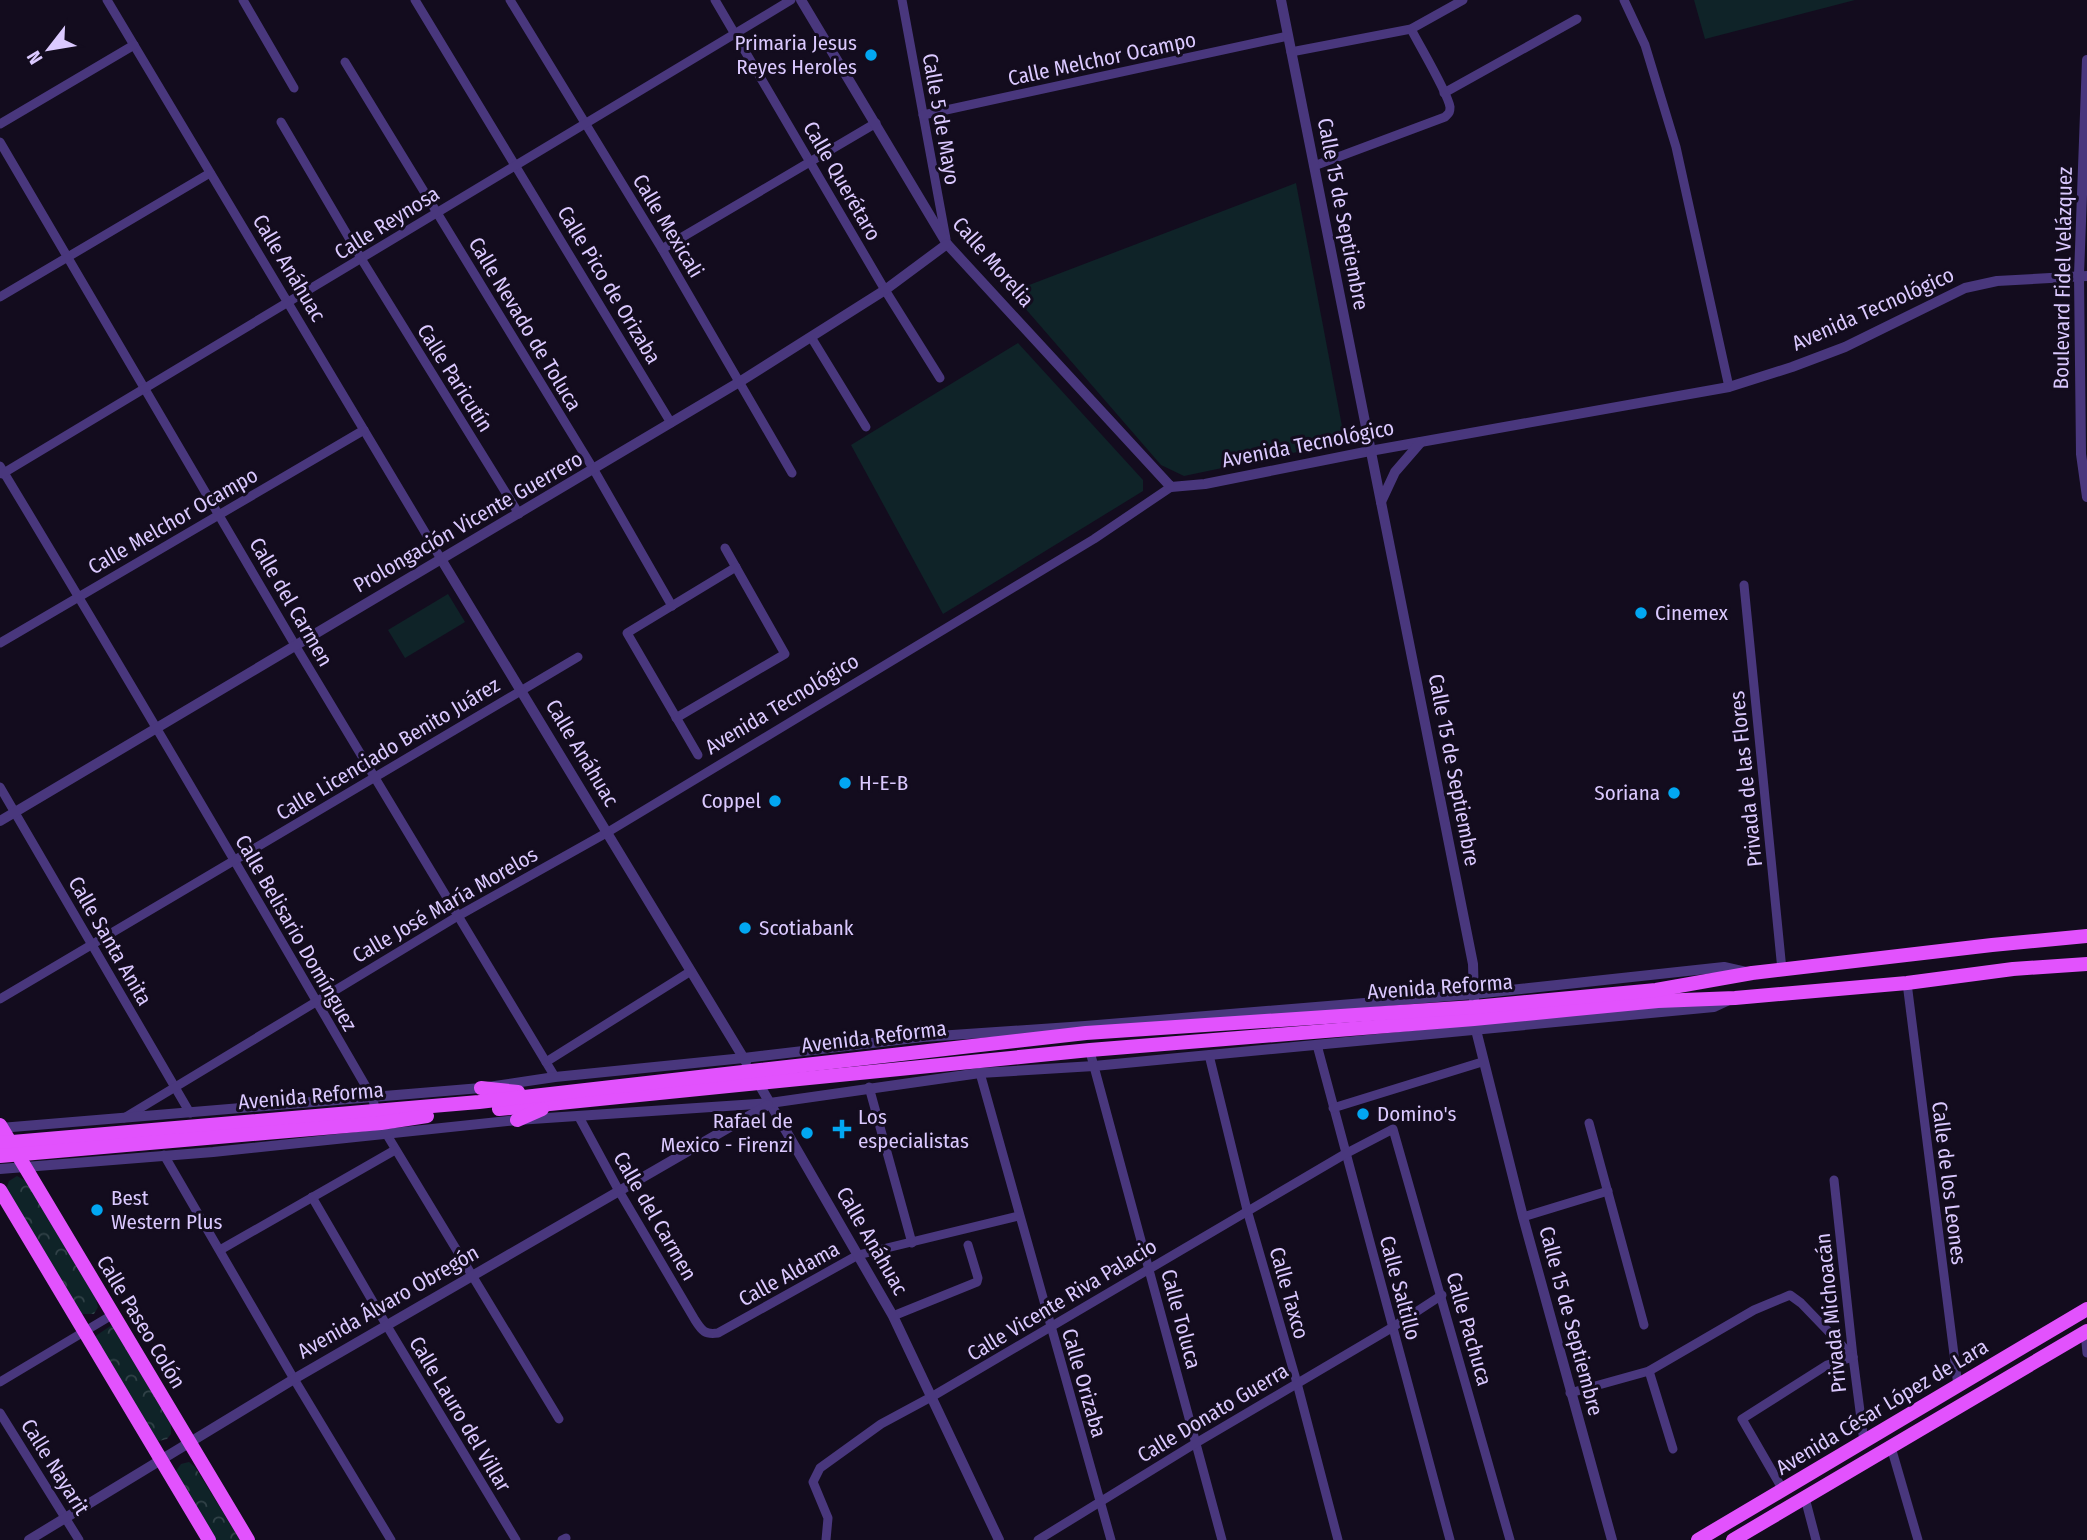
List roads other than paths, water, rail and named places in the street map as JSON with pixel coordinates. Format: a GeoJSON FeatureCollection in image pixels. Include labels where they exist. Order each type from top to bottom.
{"type":"FeatureCollection","features":[{"type":"Feature","properties":{"kind":"main road","name":"Avenida Reforma"},"geometry":{"type":"LineString","coordinates":[[0,1156],[7,1141],[381,1123],[548,1099],[755,1078],[946,1064],[1474,1012],[1656,990],[1752,973],[2087,936]]}},
{"type":"Feature","properties":{"kind":"main road","name":"Avenida Reforma"},"geometry":{"type":"LineString","coordinates":[[755,1078],[1086,1030],[1735,998],[1907,984],[2013,969],[2087,964]]}},
{"type":"Feature","properties":{"kind":"main road"},"geometry":{"type":"LineString","coordinates":[[946,1064],[980,1073]]}},
{"type":"Feature","properties":{"kind":"main road"},"geometry":{"type":"LineString","coordinates":[[481,1088],[548,1099]]}},
{"type":"Feature","properties":{"kind":"main road"},"geometry":{"type":"LineString","coordinates":[[517,1121],[548,1099]]}},
{"type":"Feature","properties":{"kind":"main road","name":"Calle Paseo Colón"},"geometry":{"type":"LineString","coordinates":[[7,1141],[248,1540]]}},
{"type":"Feature","properties":{"kind":"main road"},"geometry":{"type":"LineString","coordinates":[[0,1190],[209,1540]]}},
{"type":"Feature","properties":{"kind":"main road","name":"Avenida César López de Lara"},"geometry":{"type":"LineString","coordinates":[[1698,1540],[2087,1310]]}},
{"type":"Feature","properties":{"kind":"main road","name":"Avenida César López de Lara"},"geometry":{"type":"LineString","coordinates":[[1733,1540],[2086,1332]]}},
{"type":"Feature","properties":{"kind":"street","name":"Calle Anáhuac"},"geometry":{"type":"LineString","coordinates":[[107,0],[441,559],[771,1103],[893,1316],[999,1540]]}},
{"type":"Feature","properties":{"kind":"street"},"geometry":{"type":"LineString","coordinates":[[243,0],[294,88]]}},
{"type":"Feature","properties":{"kind":"street","name":"Calle Pico de Orizaba"},"geometry":{"type":"LineString","coordinates":[[415,0],[671,423]]}},
{"type":"Feature","properties":{"kind":"street","name":"Calle Mexicali"},"geometry":{"type":"LineString","coordinates":[[510,0],[662,248],[792,472]]}},
{"type":"Feature","properties":{"kind":"street","name":"Calle Querétaro"},"geometry":{"type":"LineString","coordinates":[[715,0],[885,290],[940,378]]}},
{"type":"Feature","properties":{"kind":"street","name":"Calle Reynosa"},"geometry":{"type":"LineString","coordinates":[[1,471],[145,390],[791,0]]}},
{"type":"Feature","properties":{"kind":"street","name":"Calle Morelia"},"geometry":{"type":"LineString","coordinates":[[801,0],[947,244],[1171,487]]}},
{"type":"Feature","properties":{"kind":"street","name":"Calle 5 de Mayo"},"geometry":{"type":"LineString","coordinates":[[902,0],[947,244]]}},
{"type":"Feature","properties":{"kind":"street","name":"Calle 15 de Septiembre"},"geometry":{"type":"LineString","coordinates":[[1281,0],[1473,964],[1474,1012],[1482,1062],[1612,1540]]}},
{"type":"Feature","properties":{"kind":"street"},"geometry":{"type":"LineString","coordinates":[[1291,52],[1411,29],[1463,0]]}},
{"type":"Feature","properties":{"kind":"street"},"geometry":{"type":"LineString","coordinates":[[1624,0],[1645,45],[1676,146],[1729,387]]}},
{"type":"Feature","properties":{"kind":"street"},"geometry":{"type":"LineString","coordinates":[[1444,93],[1577,19]]}},
{"type":"Feature","properties":{"kind":"street"},"geometry":{"type":"LineString","coordinates":[[1314,166],[1445,117],[1449,112],[1450,106],[1411,29]]}},
{"type":"Feature","properties":{"kind":"street","name":"Calle Melchor Ocampo"},"geometry":{"type":"LineString","coordinates":[[923,115],[1288,36]]}},
{"type":"Feature","properties":{"kind":"street"},"geometry":{"type":"LineString","coordinates":[[0,124],[134,45]]}},
{"type":"Feature","properties":{"kind":"street","name":"Boulevard Fidel Velázquez"},"geometry":{"type":"LineString","coordinates":[[2087,60],[2081,454],[2087,497]]}},
{"type":"Feature","properties":{"kind":"street","name":"Calle Nevado de Toluca"},"geometry":{"type":"LineString","coordinates":[[345,62],[594,470],[672,606]]}},
{"type":"Feature","properties":{"kind":"street","name":"Calle Paricutín"},"geometry":{"type":"LineString","coordinates":[[281,122],[362,260],[519,514]]}},
{"type":"Feature","properties":{"kind":"street"},"geometry":{"type":"LineString","coordinates":[[662,248],[876,123]]}},
{"type":"Feature","properties":{"kind":"street","name":"Calle del Carmen"},"geometry":{"type":"LineString","coordinates":[[0,142],[295,645],[555,1077]]}},
{"type":"Feature","properties":{"kind":"street"},"geometry":{"type":"LineString","coordinates":[[0,297],[210,173]]}},
{"type":"Feature","properties":{"kind":"street","name":"Prolongación Vicente Guerrero"},"geometry":{"type":"LineString","coordinates":[[0,821],[741,381],[885,290],[947,244]]}},
{"type":"Feature","properties":{"kind":"street","name":"Avenida Tecnológico"},"geometry":{"type":"LineString","coordinates":[[608,832],[1094,539],[1171,487],[1205,484],[1370,451],[1729,387],[1845,347],[1965,288],[1997,281],[2083,275]]}},
{"type":"Feature","properties":{"kind":"street"},"geometry":{"type":"LineString","coordinates":[[811,337],[866,427]]}},
{"type":"Feature","properties":{"kind":"street","name":"Calle Melchor Ocampo"},"geometry":{"type":"LineString","coordinates":[[0,643],[364,430]]}},
{"type":"Feature","properties":{"kind":"street"},"geometry":{"type":"LineString","coordinates":[[1381,502],[1395,472],[1421,442]]}},
{"type":"Feature","properties":{"kind":"street","name":"Calle Belisario Domínguez"},"geometry":{"type":"LineString","coordinates":[[1,471],[158,729],[316,1000],[372,1097],[395,1150],[559,1419]]}},
{"type":"Feature","properties":{"kind":"street"},"geometry":{"type":"LineString","coordinates":[[676,718],[785,654],[725,548]]}},
{"type":"Feature","properties":{"kind":"street"},"geometry":{"type":"LineString","coordinates":[[698,755],[627,633],[736,567]]}},
{"type":"Feature","properties":{"kind":"street","name":"Privada de las Flores"},"geometry":{"type":"LineString","coordinates":[[1744,585],[1782,970]]}},
{"type":"Feature","properties":{"kind":"street","name":"Calle Licenciado Benito Juárez"},"geometry":{"type":"LineString","coordinates":[[0,999],[578,657]]}},
{"type":"Feature","properties":{"kind":"street","name":"Calle Santa Anita"},"geometry":{"type":"LineString","coordinates":[[0,786],[190,1113]]}},
{"type":"Feature","properties":{"kind":"street","name":"Calle José María Morelos"},"geometry":{"type":"LineString","coordinates":[[122,1119],[458,916],[608,832]]}},
{"type":"Feature","properties":{"kind":"street"},"geometry":{"type":"LineString","coordinates":[[546,1062],[691,971]]}},
{"type":"Feature","properties":{"kind":"street","name":"Calle de los Leones"},"geometry":{"type":"LineString","coordinates":[[1907,984],[1958,1386]]}},
{"type":"Feature","properties":{"kind":"street","name":"Avenida Reforma"},"geometry":{"type":"LineString","coordinates":[[7,1141],[164,1155],[381,1123],[517,1121],[771,1103],[980,1073],[1094,1066],[1317,1045],[1474,1012]]}},
{"type":"Feature","properties":{"kind":"street","name":"Avenida Reforma"},"geometry":{"type":"LineString","coordinates":[[7,1141],[122,1119],[481,1088],[555,1077],[923,1037],[1086,1030]]}},
{"type":"Feature","properties":{"kind":"street","name":"Calle Toluca"},"geometry":{"type":"LineString","coordinates":[[1086,1030],[1222,1540]]}},
{"type":"Feature","properties":{"kind":"street","name":"Calle Saltillo"},"geometry":{"type":"LineString","coordinates":[[1317,1045],[1450,1540]]}},
{"type":"Feature","properties":{"kind":"street","name":"Calle Taxco"},"geometry":{"type":"LineString","coordinates":[[1209,1055],[1247,1210],[1297,1383],[1338,1540]]}},
{"type":"Feature","properties":{"kind":"street"},"geometry":{"type":"LineString","coordinates":[[1333,1108],[1482,1062]]}},
{"type":"Feature","properties":{"kind":"street","name":"Calle Orizaba"},"geometry":{"type":"LineString","coordinates":[[980,1073],[1111,1540]]}},
{"type":"Feature","properties":{"kind":"street"},"geometry":{"type":"LineString","coordinates":[[869,1087],[912,1242]]}},
{"type":"Feature","properties":{"kind":"street","name":"Avenida Álvaro Obregón"},"geometry":{"type":"LineString","coordinates":[[29,1540],[294,1379],[771,1103]]}},
{"type":"Feature","properties":{"kind":"street","name":"Calle del Carmen"},"geometry":{"type":"LineString","coordinates":[[579,1117],[619,1191],[702,1331]]}},
{"type":"Feature","properties":{"kind":"street"},"geometry":{"type":"LineString","coordinates":[[1590,1123],[1644,1325]]}},
{"type":"Feature","properties":{"kind":"street","name":"Calle Vicente Riva Palacio"},"geometry":{"type":"LineString","coordinates":[[826,1540],[828,1518],[813,1482],[820,1468],[881,1423],[933,1396],[1247,1210],[1393,1129]]}},
{"type":"Feature","properties":{"kind":"street","name":"Calle Pachuca"},"geometry":{"type":"LineString","coordinates":[[1393,1129],[1510,1540]]}},
{"type":"Feature","properties":{"kind":"street","name":"Avenida Reforma"},"geometry":{"type":"LineString","coordinates":[[0,1169],[7,1141]]}},
{"type":"Feature","properties":{"kind":"street"},"geometry":{"type":"LineString","coordinates":[[220,1250],[395,1150]]}},
{"type":"Feature","properties":{"kind":"street"},"geometry":{"type":"LineString","coordinates":[[164,1155],[391,1540]]}},
{"type":"Feature","properties":{"kind":"street","name":"Privada Michoacán"},"geometry":{"type":"LineString","coordinates":[[1834,1180],[1864,1441]]}},
{"type":"Feature","properties":{"kind":"street"},"geometry":{"type":"LineString","coordinates":[[1523,1217],[1608,1191]]}},
{"type":"Feature","properties":{"kind":"street","name":"Calle Lauro del Villar"},"geometry":{"type":"LineString","coordinates":[[312,1197],[516,1540]]}},
{"type":"Feature","properties":{"kind":"street","name":"Calle Aldama"},"geometry":{"type":"LineString","coordinates":[[702,1331],[709,1335],[718,1334],[859,1255],[1018,1216]]}},
{"type":"Feature","properties":{"kind":"street"},"geometry":{"type":"LineString","coordinates":[[893,1316],[977,1282],[968,1245]]}},
{"type":"Feature","properties":{"kind":"street","name":"Calle Donato Guerra"},"geometry":{"type":"LineString","coordinates":[[1038,1540],[1442,1295]]}},
{"type":"Feature","properties":{"kind":"street"},"geometry":{"type":"LineString","coordinates":[[1570,1393],[1649,1371],[1754,1310],[1790,1295],[1853,1357],[1827,1365],[1742,1419],[1783,1490]]}},
{"type":"Feature","properties":{"kind":"street"},"geometry":{"type":"LineString","coordinates":[[0,1382],[113,1315]]}},
{"type":"Feature","properties":{"kind":"street"},"geometry":{"type":"LineString","coordinates":[[2086,1332],[2087,1353]]}},
{"type":"Feature","properties":{"kind":"street"},"geometry":{"type":"LineString","coordinates":[[1649,1371],[1673,1449]]}},
{"type":"Feature","properties":{"kind":"street","name":"Calle Nayarit"},"geometry":{"type":"LineString","coordinates":[[0,1413],[79,1540]]}},
{"type":"Feature","properties":{"kind":"street"},"geometry":{"type":"LineString","coordinates":[[1891,1447],[1918,1540]]}},
{"type":"Feature","properties":{"kind":"street"},"geometry":{"type":"LineString","coordinates":[[1805,1498],[1816,1540]]}},
{"type":"Feature","properties":{"kind":"place","name":"Primaria Jesus Reyes Heroles"},"geometry":{"type":"Point","coordinates":[871,55]}},
{"type":"Feature","properties":{"kind":"place","name":"Cinemex"},"geometry":{"type":"Point","coordinates":[1641,613]}},
{"type":"Feature","properties":{"kind":"place","name":"H-E-B"},"geometry":{"type":"Point","coordinates":[845,783]}},
{"type":"Feature","properties":{"kind":"place","name":"Soriana"},"geometry":{"type":"Point","coordinates":[1674,793]}},
{"type":"Feature","properties":{"kind":"place","name":"Coppel"},"geometry":{"type":"Point","coordinates":[775,801]}},
{"type":"Feature","properties":{"kind":"place","name":"Scotiabank"},"geometry":{"type":"Point","coordinates":[745,928]}},
{"type":"Feature","properties":{"kind":"place","name":"Domino's"},"geometry":{"type":"Point","coordinates":[1363,1114]}},
{"type":"Feature","properties":{"kind":"place","name":"Los especialistas"},"geometry":{"type":"Point","coordinates":[842,1129]}},
{"type":"Feature","properties":{"kind":"place","name":"Rafael de Mexico - Firenzi"},"geometry":{"type":"Point","coordinates":[807,1133]}},
{"type":"Feature","properties":{"kind":"place","name":"Best Western Plus"},"geometry":{"type":"Point","coordinates":[97,1210]}}]}
